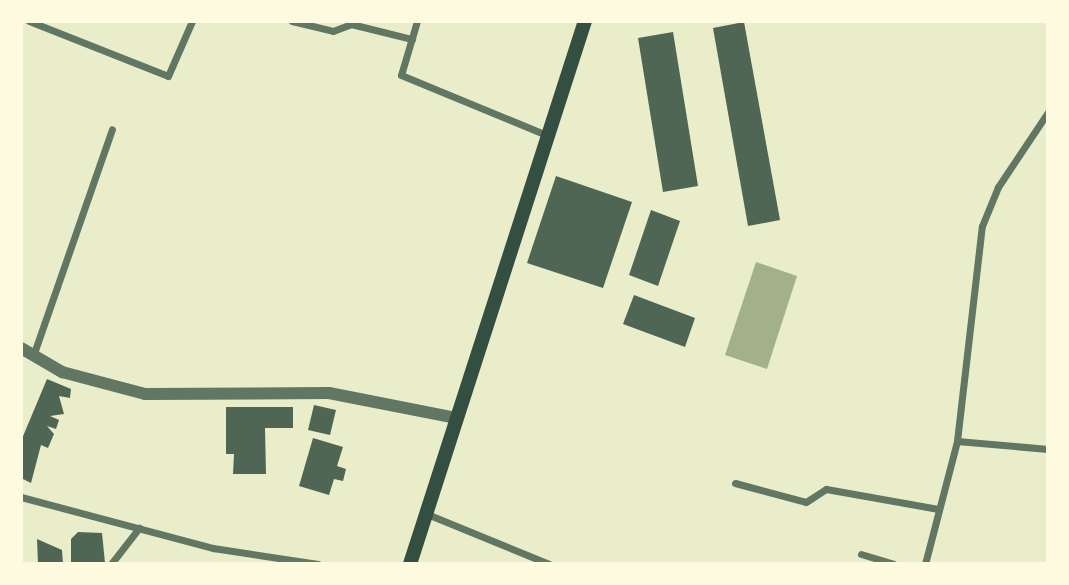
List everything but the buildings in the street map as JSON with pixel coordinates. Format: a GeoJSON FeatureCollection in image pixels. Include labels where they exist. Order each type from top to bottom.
{"type":"FeatureCollection","features":[{"type":"Feature","properties":{"kind":"main road"},"geometry":{"type":"LineString","coordinates":[[410,564],[585,21]]}},
{"type":"Feature","properties":{"kind":"street"},"geometry":{"type":"LineString","coordinates":[[29,21],[168,76],[191,21]]}},
{"type":"Feature","properties":{"kind":"street"},"geometry":{"type":"LineString","coordinates":[[292,21],[333,31],[351,24],[412,39]]}},
{"type":"Feature","properties":{"kind":"street"},"geometry":{"type":"LineString","coordinates":[[417,21],[401,75],[550,136]]}},
{"type":"Feature","properties":{"kind":"street"},"geometry":{"type":"LineString","coordinates":[[925,564],[957,441],[982,226],[998,187],[1048,112]]}},
{"type":"Feature","properties":{"kind":"street"},"geometry":{"type":"LineString","coordinates":[[33,356],[112,129]]}},
{"type":"Feature","properties":{"kind":"street"},"geometry":{"type":"LineString","coordinates":[[21,348],[62,372],[145,394],[329,393],[456,418]]}},
{"type":"Feature","properties":{"kind":"street"},"geometry":{"type":"LineString","coordinates":[[957,441],[1048,449]]}},
{"type":"Feature","properties":{"kind":"street"},"geometry":{"type":"LineString","coordinates":[[735,483],[806,502],[826,489],[939,509]]}},
{"type":"Feature","properties":{"kind":"street"},"geometry":{"type":"LineString","coordinates":[[21,497],[213,548],[318,564]]}},
{"type":"Feature","properties":{"kind":"street"},"geometry":{"type":"LineString","coordinates":[[426,514],[549,564]]}},
{"type":"Feature","properties":{"kind":"street"},"geometry":{"type":"LineString","coordinates":[[111,564],[139,528]]}},
{"type":"Feature","properties":{"kind":"street"},"geometry":{"type":"LineString","coordinates":[[861,554],[892,564]]}},
{"type":"Feature","properties":{"kind":"shaded area"},"geometry":{"type":"Polygon","coordinates":[[[756,262],[797,276],[767,369],[725,355],[756,262]]]}}]}
